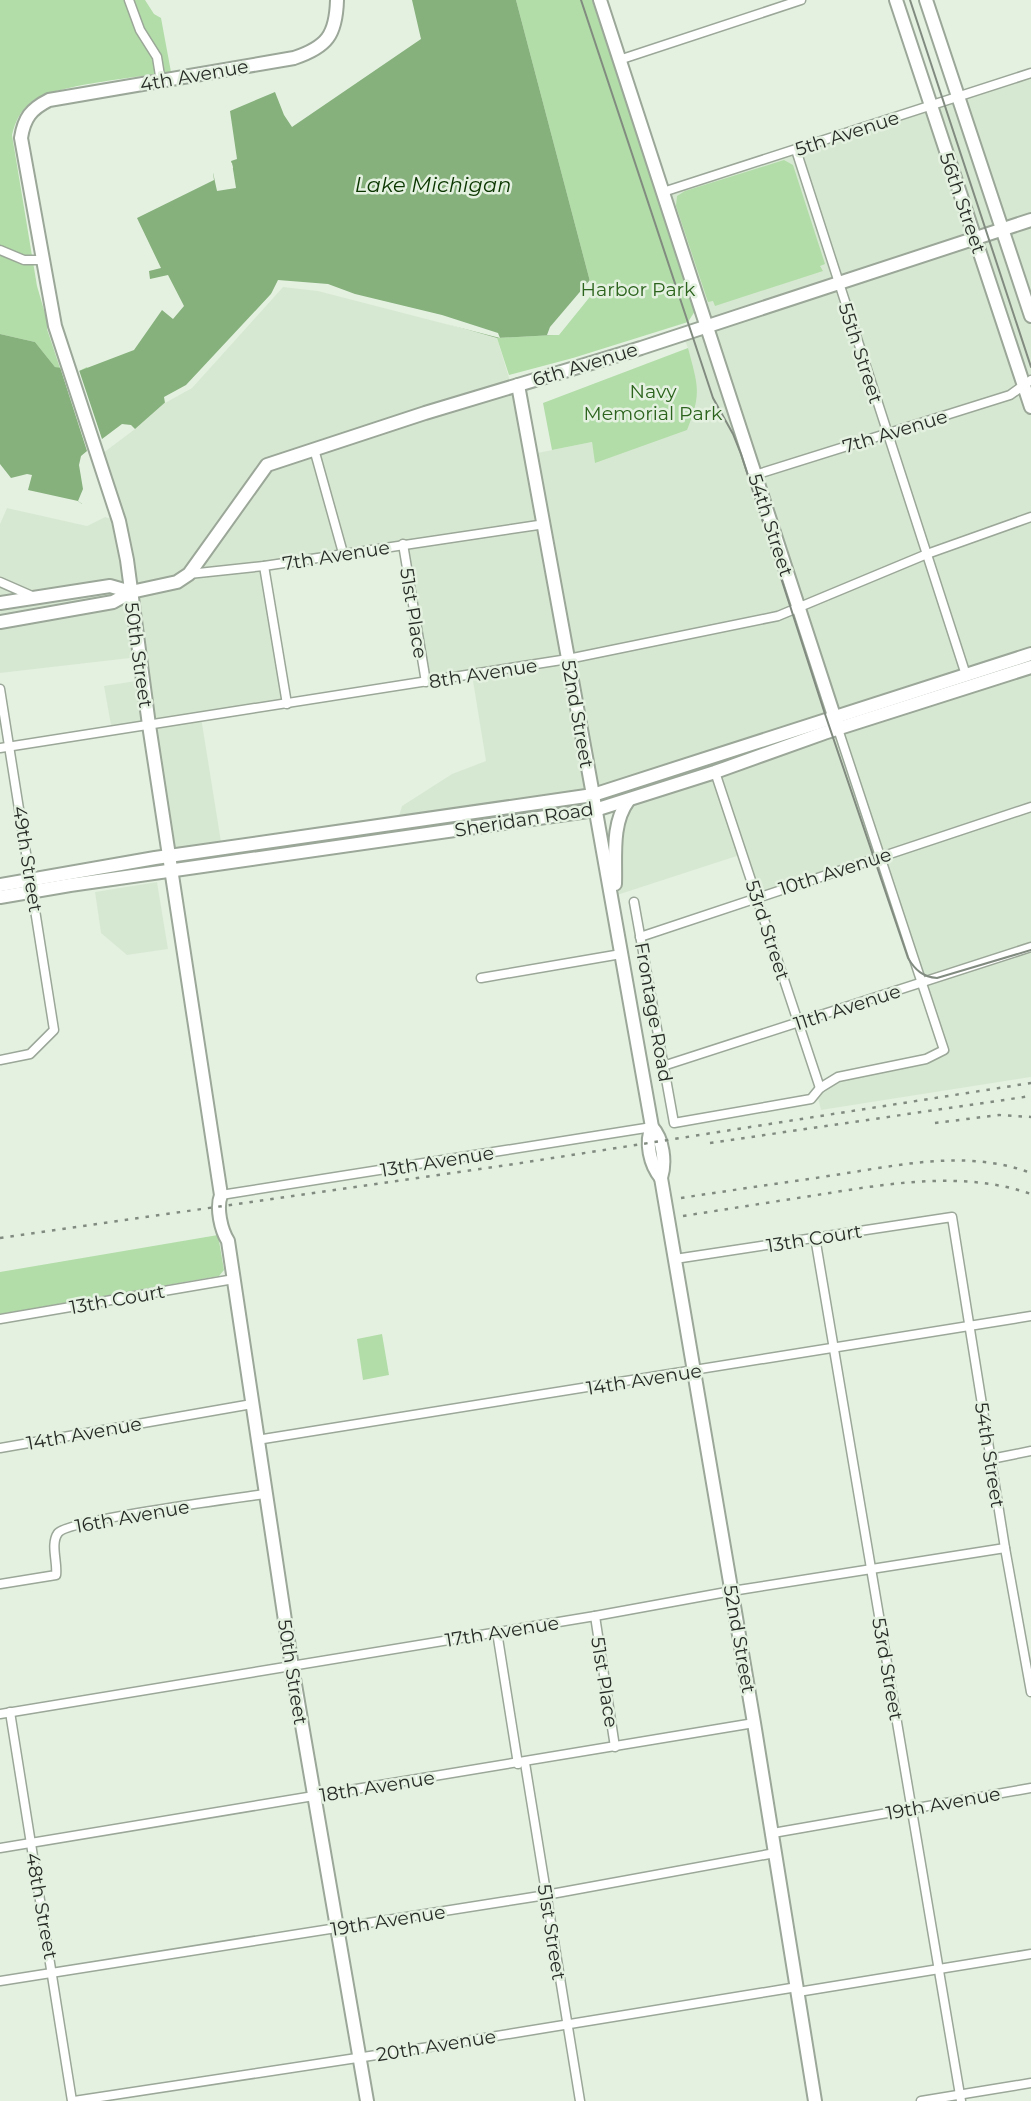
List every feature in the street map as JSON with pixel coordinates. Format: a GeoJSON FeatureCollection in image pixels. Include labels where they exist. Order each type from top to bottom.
{"type":"FeatureCollection","features":[{"type":"Feature","properties":{"kind":"street"},"geometry":{"type":"LineString","coordinates":[[129,0],[140,30],[157,57],[161,82]]}},
{"type":"Feature","properties":{"kind":"street","name":"4th Avenue"},"geometry":{"type":"LineString","coordinates":[[23,123],[36,107],[49,100],[161,82],[310,53],[325,43],[331,33],[337,19],[337,0]]}},
{"type":"Feature","properties":{"kind":"street","name":"54th Street"},"geometry":{"type":"LineString","coordinates":[[600,0],[944,1050],[926,1059],[838,1077],[820,1088]]}},
{"type":"Feature","properties":{"kind":"street"},"geometry":{"type":"LineString","coordinates":[[619,60],[801,0]]}},
{"type":"Feature","properties":{"kind":"street","name":"56th Street"},"geometry":{"type":"LineString","coordinates":[[896,0],[975,238],[1028,383],[1031,407]]}},
{"type":"Feature","properties":{"kind":"street","name":"56th Street"},"geometry":{"type":"LineString","coordinates":[[926,0],[1031,316]]}},
{"type":"Feature","properties":{"kind":"street","name":"5th Avenue"},"geometry":{"type":"LineString","coordinates":[[663,192],[1031,73]]}},
{"type":"Feature","properties":{"kind":"street","name":"50th Street"},"geometry":{"type":"LineString","coordinates":[[23,123],[22,145],[55,326],[109,491],[127,560],[149,725],[221,1195],[227,1200],[231,1233],[228,1241],[292,1667],[368,2101]]}},
{"type":"Feature","properties":{"kind":"street","name":"55th Street"},"geometry":{"type":"LineString","coordinates":[[796,150],[966,675]]}},
{"type":"Feature","properties":{"kind":"street","name":"6th Avenue"},"geometry":{"type":"LineString","coordinates":[[189,574],[267,465],[708,326],[1031,220]]}},
{"type":"Feature","properties":{"kind":"street"},"geometry":{"type":"LineString","coordinates":[[0,250],[23,260],[42,260]]}},
{"type":"Feature","properties":{"kind":"street","name":"7th Avenue"},"geometry":{"type":"LineString","coordinates":[[755,475],[1010,395],[1028,383]]}},
{"type":"Feature","properties":{"kind":"street","name":"52nd Street"},"geometry":{"type":"LineString","coordinates":[[518,385],[652,1127],[648,1136],[649,1147],[653,1169],[661,1178],[773,1833],[815,2101]]}},
{"type":"Feature","properties":{"kind":"street"},"geometry":{"type":"LineString","coordinates":[[314,449],[342,553]]}},
{"type":"Feature","properties":{"kind":"street","name":"8th Avenue"},"geometry":{"type":"LineString","coordinates":[[5,748],[568,659],[778,616],[927,554],[1031,517]]}},
{"type":"Feature","properties":{"kind":"street","name":"7th Avenue"},"geometry":{"type":"LineString","coordinates":[[0,622],[113,602],[131,592],[177,582],[189,574],[264,566],[545,524]]}},
{"type":"Feature","properties":{"kind":"street","name":"51st Place"},"geometry":{"type":"LineString","coordinates":[[403,544],[426,682]]}},
{"type":"Feature","properties":{"kind":"street"},"geometry":{"type":"LineString","coordinates":[[264,566],[287,704]]}},
{"type":"Feature","properties":{"kind":"street"},"geometry":{"type":"LineString","coordinates":[[0,582],[34,597]]}},
{"type":"Feature","properties":{"kind":"street","name":"7th Avenue"},"geometry":{"type":"LineString","coordinates":[[0,603],[110,586],[131,592]]}},
{"type":"Feature","properties":{"kind":"street","name":"Sheridan Road"},"geometry":{"type":"LineString","coordinates":[[0,885],[32,886],[171,870],[595,810],[715,772],[966,675],[1031,654]]}},
{"type":"Feature","properties":{"kind":"street","name":"Sheridan Road"},"geometry":{"type":"LineString","coordinates":[[0,897],[32,886],[169,856],[593,795],[1031,667]]}},
{"type":"Feature","properties":{"kind":"street","name":"49th Street"},"geometry":{"type":"LineString","coordinates":[[0,689],[5,748],[32,886],[54,1030],[30,1054],[0,1060]]}},
{"type":"Feature","properties":{"kind":"street","name":"53rd Street"},"geometry":{"type":"LineString","coordinates":[[715,772],[820,1088]]}},
{"type":"Feature","properties":{"kind":"street"},"geometry":{"type":"LineString","coordinates":[[614,909],[617,824],[619,813],[629,800]]}},
{"type":"Feature","properties":{"kind":"street","name":"10th Avenue"},"geometry":{"type":"LineString","coordinates":[[640,937],[1031,807]]}},
{"type":"Feature","properties":{"kind":"street","name":"Frontage Road"},"geometry":{"type":"LineString","coordinates":[[634,902],[674,1123],[811,1099],[820,1088]]}},
{"type":"Feature","properties":{"kind":"street","name":"11th Avenue"},"geometry":{"type":"LineString","coordinates":[[663,1066],[1031,947]]}},
{"type":"Feature","properties":{"kind":"street"},"geometry":{"type":"LineString","coordinates":[[481,978],[621,954]]}},
{"type":"Feature","properties":{"kind":"street","name":"13th Avenue"},"geometry":{"type":"LineString","coordinates":[[221,1195],[652,1127]]}},
{"type":"Feature","properties":{"kind":"street","name":"54th Street"},"geometry":{"type":"LineString","coordinates":[[952,1217],[1031,1692]]}},
{"type":"Feature","properties":{"kind":"street","name":"13th Court"},"geometry":{"type":"LineString","coordinates":[[675,1259],[952,1217]]}},
{"type":"Feature","properties":{"kind":"street","name":"53rd Street"},"geometry":{"type":"LineString","coordinates":[[815,1237],[960,2098]]}},
{"type":"Feature","properties":{"kind":"street","name":"13th Court"},"geometry":{"type":"LineString","coordinates":[[0,1319],[234,1279]]}},
{"type":"Feature","properties":{"kind":"street","name":"14th Avenue"},"geometry":{"type":"LineString","coordinates":[[257,1440],[1031,1317]]}},
{"type":"Feature","properties":{"kind":"street","name":"14th Avenue"},"geometry":{"type":"LineString","coordinates":[[0,1448],[252,1404]]}},
{"type":"Feature","properties":{"kind":"street"},"geometry":{"type":"LineString","coordinates":[[991,1459],[1031,1451]]}},
{"type":"Feature","properties":{"kind":"street","name":"16th Avenue"},"geometry":{"type":"LineString","coordinates":[[0,1584],[56,1575],[55,1543],[58,1533],[65,1528],[265,1494]]}},
{"type":"Feature","properties":{"kind":"street","name":"17th Avenue"},"geometry":{"type":"LineString","coordinates":[[5,1713],[1005,1548]]}},
{"type":"Feature","properties":{"kind":"street","name":"51st Place"},"geometry":{"type":"LineString","coordinates":[[595,1616],[615,1747]]}},
{"type":"Feature","properties":{"kind":"street","name":"51st Street"},"geometry":{"type":"LineString","coordinates":[[497,1632],[546,1895],[580,2101]]}},
{"type":"Feature","properties":{"kind":"street","name":"48th Street"},"geometry":{"type":"LineString","coordinates":[[5,1713],[53,1971],[73,2101]]}},
{"type":"Feature","properties":{"kind":"street","name":"18th Avenue"},"geometry":{"type":"LineString","coordinates":[[0,1848],[754,1723]]}},
{"type":"Feature","properties":{"kind":"street","name":"19th Avenue"},"geometry":{"type":"LineString","coordinates":[[773,1833],[1031,1788]]}},
{"type":"Feature","properties":{"kind":"street","name":"19th Avenue"},"geometry":{"type":"LineString","coordinates":[[0,1981],[546,1895],[775,1853]]}},
{"type":"Feature","properties":{"kind":"street","name":"20th Avenue"},"geometry":{"type":"LineString","coordinates":[[73,2101],[567,2023],[1031,1954]]}},
{"type":"Feature","properties":{"kind":"street"},"geometry":{"type":"LineString","coordinates":[[920,2101],[960,2098],[1031,2083]]}},
{"type":"Feature","properties":{"kind":"shaded area"},"geometry":{"type":"Polygon","coordinates":[[[1031,73],[1031,1077],[821,1110],[817,1094],[838,1077],[926,1059],[944,1050],[880,856],[758,897],[743,854],[614,896],[617,824],[628,799],[592,795],[397,823],[402,806],[452,774],[486,761],[472,675],[426,682],[403,544],[265,566],[287,704],[201,717],[222,848],[169,856],[149,725],[112,731],[104,686],[142,680],[139,657],[0,673],[0,524],[7,508],[87,526],[105,517],[118,521],[97,454],[105,445],[135,429],[169,399],[281,283],[319,287],[497,338],[532,454],[592,442],[596,463],[688,348],[682,334],[707,326],[663,192],[1031,73]]]}},
{"type":"Feature","properties":{"kind":"shaded area"},"geometry":{"type":"Polygon","coordinates":[[[157,882],[168,949],[127,955],[101,933],[95,892],[157,882]]]}},
{"type":"Feature","properties":{"kind":"green space"},"geometry":{"type":"Polygon","coordinates":[[[0,0],[145,0],[154,14],[161,18],[171,72],[76,86],[42,96],[24,109],[16,121],[12,135],[37,286],[48,324],[47,329],[60,368],[79,371],[87,367],[92,381],[55,367],[35,342],[0,334],[0,0]]]}},
{"type":"Feature","properties":{"kind":"green space","name":"Harbor Park"},"geometry":{"type":"Polygon","coordinates":[[[516,0],[592,0],[695,311],[688,322],[509,375],[497,338],[554,335],[592,289],[516,0]]]}},
{"type":"Feature","properties":{"kind":"green space"},"geometry":{"type":"Polygon","coordinates":[[[784,160],[793,165],[825,264],[820,266],[823,271],[715,306],[713,301],[708,302],[676,206],[677,196],[685,191],[784,160]]]}},
{"type":"Feature","properties":{"kind":"green space","name":"Navy Memorial Park"},"geometry":{"type":"Polygon","coordinates":[[[688,348],[697,398],[687,430],[595,463],[592,442],[552,450],[543,403],[688,348]]]}},
{"type":"Feature","properties":{"kind":"green space"},"geometry":{"type":"Polygon","coordinates":[[[218,1235],[224,1270],[219,1276],[0,1314],[0,1272],[218,1235]]]}},
{"type":"Feature","properties":{"kind":"green space"},"geometry":{"type":"Polygon","coordinates":[[[382,1334],[389,1375],[363,1380],[357,1339],[382,1334]]]}},
{"type":"Feature","properties":{"kind":"water","name":"Lake Michigan"},"geometry":{"type":"Polygon","coordinates":[[[412,0],[516,0],[592,289],[554,335],[497,338],[319,287],[281,283],[190,386],[169,399],[135,429],[131,429],[88,460],[82,504],[28,490],[32,475],[11,478],[0,464],[0,334],[35,342],[55,367],[79,371],[134,350],[162,310],[173,319],[184,306],[168,275],[150,279],[149,271],[161,268],[137,218],[214,180],[213,172],[233,168],[231,161],[237,159],[230,111],[275,92],[292,127],[421,39],[412,0]]]}},
{"type":"Feature","properties":{"kind":"pier"},"geometry":{"type":"Polygon","coordinates":[[[232,163],[236,188],[217,191],[212,168],[232,163]]]}},
{"type":"Feature","properties":{"kind":"pier"},"geometry":{"type":"Polygon","coordinates":[[[278,280],[328,284],[355,294],[442,315],[498,333],[500,338],[318,291],[283,287],[192,388],[165,403],[164,397],[186,385],[271,294],[278,280]]]}},
{"type":"Feature","properties":{"kind":"pier"},"geometry":{"type":"Polygon","coordinates":[[[590,280],[593,293],[559,335],[547,335],[550,327],[590,280]]]}},
{"type":"Feature","properties":{"kind":"pier"},"geometry":{"type":"Polygon","coordinates":[[[59,364],[78,367],[102,439],[122,424],[131,425],[135,429],[91,462],[91,491],[85,506],[78,501],[83,489],[79,465],[81,456],[87,451],[59,364]]]}},
{"type":"Feature","properties":{"kind":"tram line"},"geometry":{"type":"LineString","coordinates":[[581,0],[713,398],[741,454],[908,958],[920,972],[937,978],[1031,950]]}},
{"type":"Feature","properties":{"kind":"tram line"},"geometry":{"type":"LineString","coordinates":[[910,0],[1031,367]]}},
{"type":"Feature","properties":{"kind":"railway"},"geometry":{"type":"LineString","coordinates":[[0,1238],[508,1165],[1031,1083]]}},
{"type":"Feature","properties":{"kind":"railway"},"geometry":{"type":"LineString","coordinates":[[710,1143],[1031,1096]]}},
{"type":"Feature","properties":{"kind":"railway"},"geometry":{"type":"LineString","coordinates":[[935,1123],[999,1115],[1031,1117]]}},
{"type":"Feature","properties":{"kind":"railway"},"geometry":{"type":"LineString","coordinates":[[681,1198],[933,1161],[983,1162],[1031,1173]]}},
{"type":"Feature","properties":{"kind":"railway"},"geometry":{"type":"LineString","coordinates":[[683,1216],[924,1181],[979,1182],[1031,1194]]}}]}
